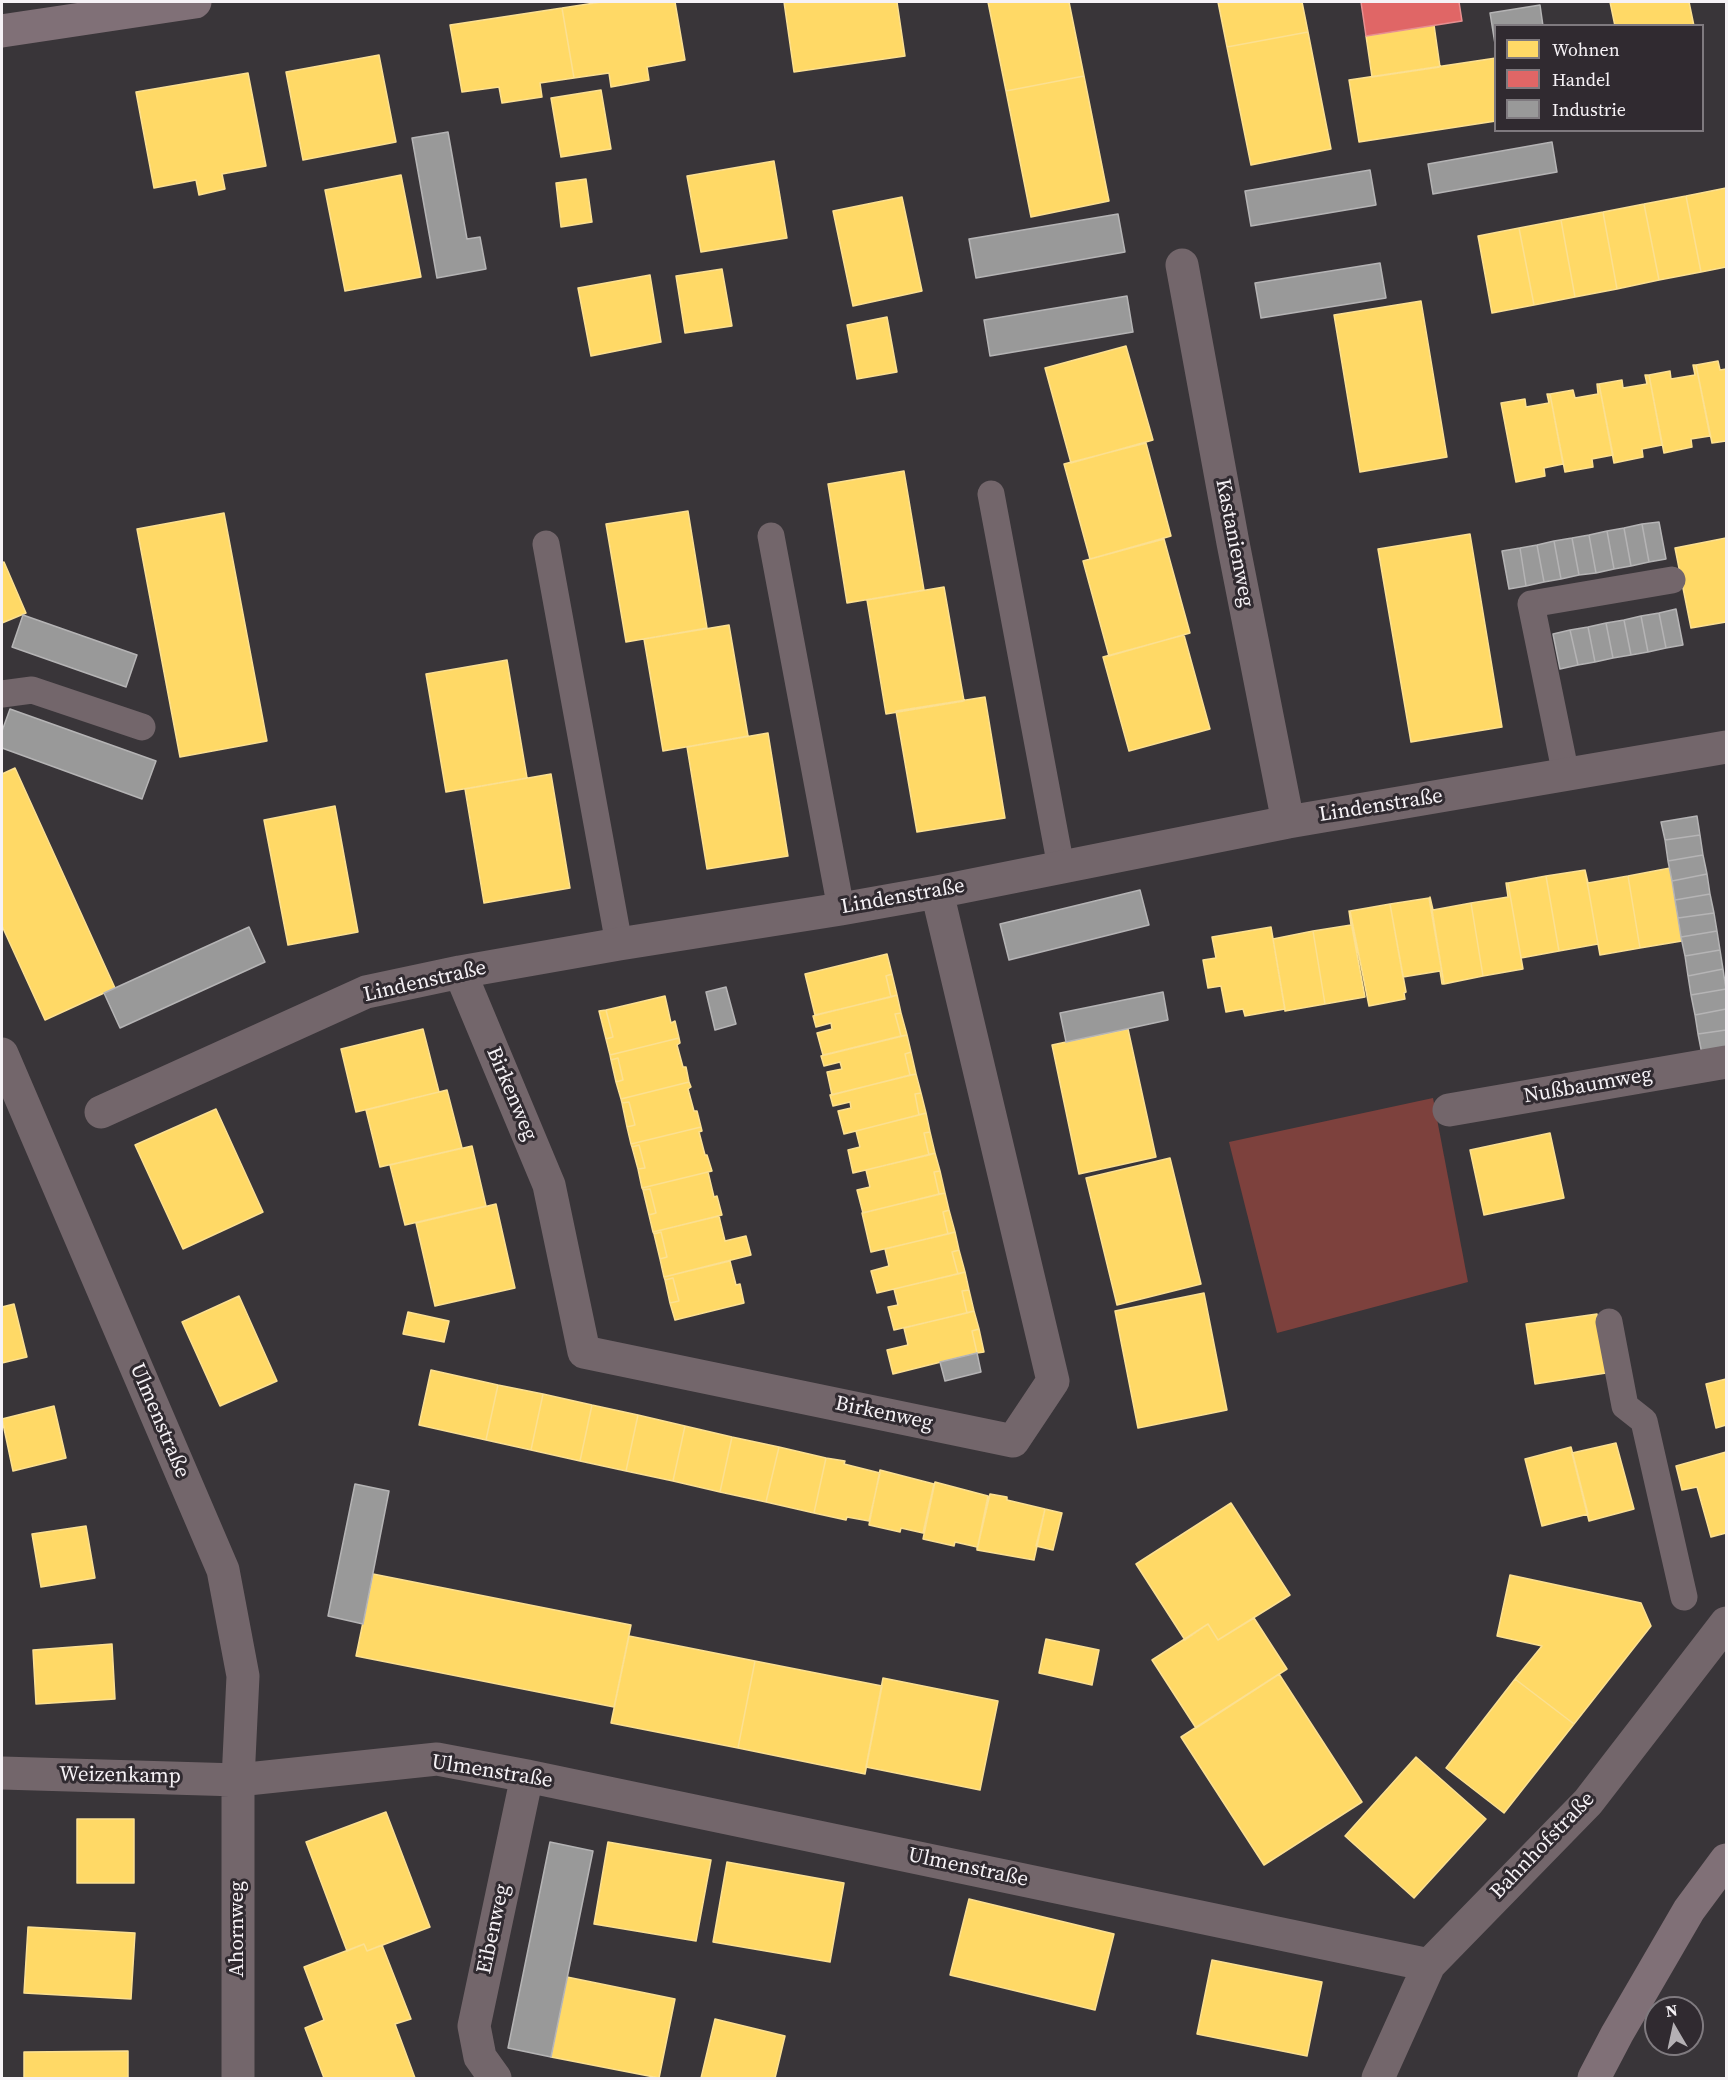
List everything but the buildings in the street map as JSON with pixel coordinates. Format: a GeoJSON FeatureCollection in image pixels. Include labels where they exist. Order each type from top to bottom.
{"type":"FeatureCollection","features":[{"type":"Feature","properties":{"kind":"main road"},"geometry":{"type":"LineString","coordinates":[[2,32],[142,6],[195,2]]}},
{"type":"Feature","properties":{"kind":"main road"},"geometry":{"type":"LineString","coordinates":[[1594,2079],[1617,2034],[1689,1910],[1726,1860]]}},
{"type":"Feature","properties":{"kind":"street","name":"Kastanienweg"},"geometry":{"type":"LineString","coordinates":[[1182,265],[1288,822]]}},
{"type":"Feature","properties":{"kind":"street","name":"Lindenstraße"},"geometry":{"type":"LineString","coordinates":[[100,1112],[366,993],[460,972],[937,892],[1288,822],[1726,747]]}},
{"type":"Feature","properties":{"kind":"street","name":"Birkenweg"},"geometry":{"type":"LineString","coordinates":[[460,972],[549,1185],[584,1352],[1013,1441],[1053,1381],[937,892]]}},
{"type":"Feature","properties":{"kind":"street","name":"Ulmenstraße"},"geometry":{"type":"LineString","coordinates":[[2,1054],[223,1570],[243,1676],[238,1779],[437,1759],[1429,1965]]}},
{"type":"Feature","properties":{"kind":"street","name":"Nußbaumweg"},"geometry":{"type":"LineString","coordinates":[[1449,1110],[1726,1062]]}},
{"type":"Feature","properties":{"kind":"street","name":"Bahnhofstraße"},"geometry":{"type":"LineString","coordinates":[[1378,2079],[1429,1965],[1588,1802],[1726,1623]]}},
{"type":"Feature","properties":{"kind":"street","name":"Weizenkamp"},"geometry":{"type":"LineString","coordinates":[[2,1773],[238,1779]]}},
{"type":"Feature","properties":{"kind":"street","name":"Eibenweg"},"geometry":{"type":"LineString","coordinates":[[495,2079],[480,2056],[474,2026],[527,1776]]}},
{"type":"Feature","properties":{"kind":"street","name":"Ahornweg"},"geometry":{"type":"LineString","coordinates":[[238,1779],[238,2079]]}},
{"type":"Feature","properties":{"kind":"lane"},"geometry":{"type":"LineString","coordinates":[[991,494],[1061,867]]}},
{"type":"Feature","properties":{"kind":"lane"},"geometry":{"type":"LineString","coordinates":[[771,537],[842,909]]}},
{"type":"Feature","properties":{"kind":"lane"},"geometry":{"type":"LineString","coordinates":[[546,544],[619,944]]}},
{"type":"Feature","properties":{"kind":"lane"},"geometry":{"type":"LineString","coordinates":[[1566,775],[1531,604],[1672,580]]}},
{"type":"Feature","properties":{"kind":"lane"},"geometry":{"type":"LineString","coordinates":[[2,694],[32,690],[142,727]]}},
{"type":"Feature","properties":{"kind":"lane"},"geometry":{"type":"LineString","coordinates":[[1609,1322],[1625,1406],[1644,1421],[1684,1597]]}},
{"type":"Feature","properties":{"kind":"shaded area"},"geometry":{"type":"Polygon","coordinates":[[[1433,1098],[1468,1282],[1277,1333],[1229,1142],[1433,1098]]]}}]}
